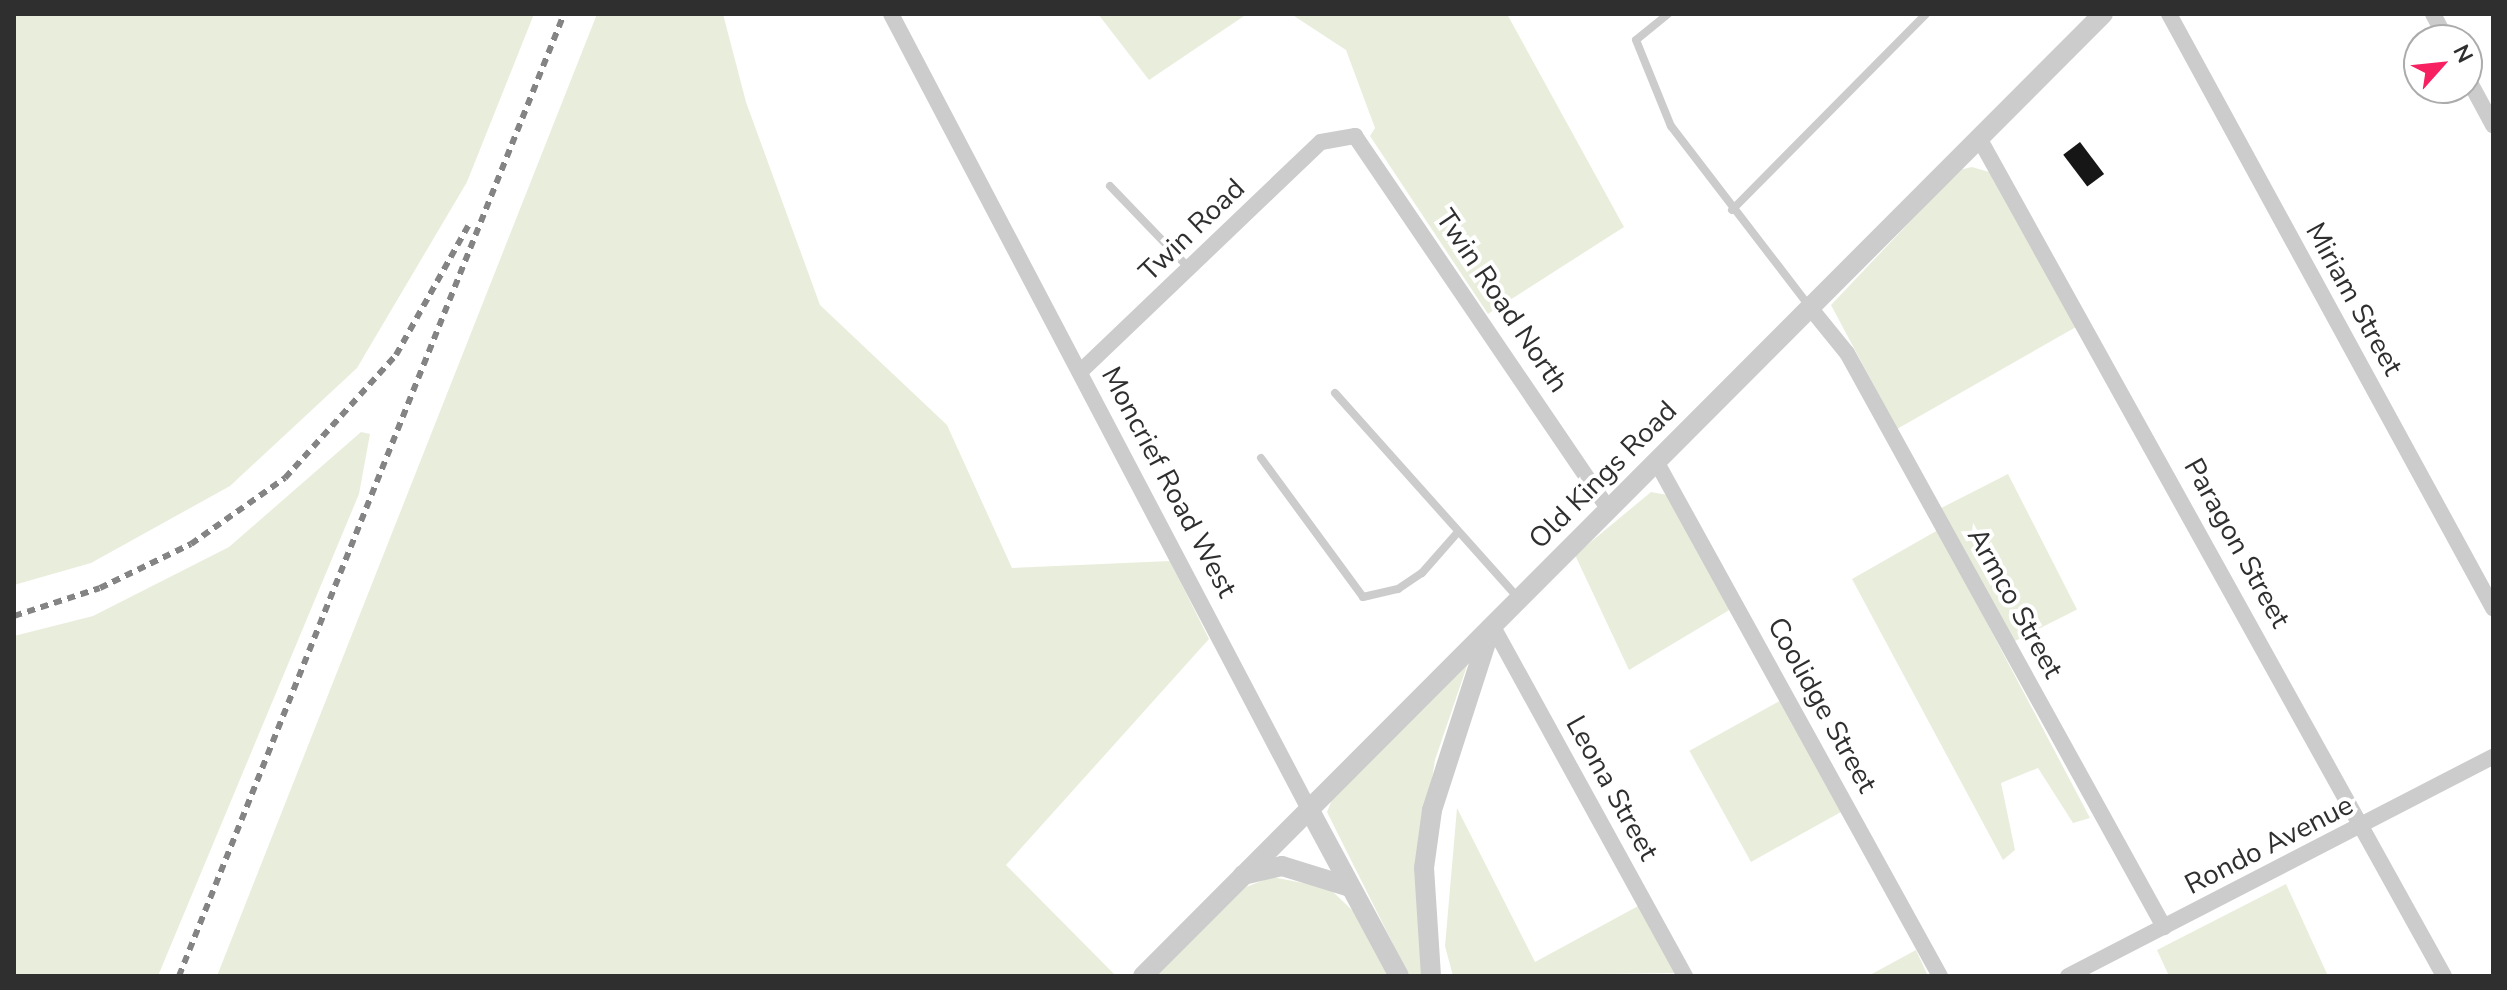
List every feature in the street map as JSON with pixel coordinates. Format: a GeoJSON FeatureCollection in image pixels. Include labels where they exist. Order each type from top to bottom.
{"type":"FeatureCollection","features":[{"type":"Feature","properties":{"kind":"street","name":"Moncrief Road West"},"geometry":{"type":"LineString","coordinates":[[891,14],[1399,976]]}},
{"type":"Feature","properties":{"kind":"street","name":"Old Kings Road"},"geometry":{"type":"LineString","coordinates":[[1143,976],[1608,508],[1812,310],[2103,14]]}},
{"type":"Feature","properties":{"kind":"street","name":"Miriam Street"},"geometry":{"type":"LineString","coordinates":[[2169,14],[2493,608]]}},
{"type":"Feature","properties":{"kind":"street"},"geometry":{"type":"LineString","coordinates":[[2482,104],[2493,125]]}},
{"type":"Feature","properties":{"kind":"street","name":"Twin Road"},"geometry":{"type":"LineString","coordinates":[[1080,372],[1321,142],[1344,133]]}},
{"type":"Feature","properties":{"kind":"street","name":"Twin Road North"},"geometry":{"type":"LineString","coordinates":[[1344,133],[1368,144],[1608,508]]}},
{"type":"Feature","properties":{"kind":"street","name":"Paragon Street"},"geometry":{"type":"LineString","coordinates":[[1979,138],[2444,976]]}},
{"type":"Feature","properties":{"kind":"street","name":"Armco Street"},"geometry":{"type":"LineString","coordinates":[[1812,310],[1847,353],[2164,927]]}},
{"type":"Feature","properties":{"kind":"street","name":"Coolidge Street"},"geometry":{"type":"LineString","coordinates":[[1656,461],[1940,976]]}},
{"type":"Feature","properties":{"kind":"street"},"geometry":{"type":"LineString","coordinates":[[1431,976],[1424,868],[1432,810],[1492,625]]}},
{"type":"Feature","properties":{"kind":"street","name":"Leona Street"},"geometry":{"type":"LineString","coordinates":[[1492,625],[1685,976]]}},
{"type":"Feature","properties":{"kind":"street","name":"Rondo Avenue"},"geometry":{"type":"LineString","coordinates":[[2068,976],[2363,827],[2493,757]]}},
{"type":"Feature","properties":{"kind":"street"},"geometry":{"type":"LineString","coordinates":[[1243,875],[1282,866],[1350,887]]}},
{"type":"Feature","properties":{"kind":"lane"},"geometry":{"type":"LineString","coordinates":[[1668,14],[1636,40],[1671,126],[1732,210],[1812,310]]}},
{"type":"Feature","properties":{"kind":"lane"},"geometry":{"type":"LineString","coordinates":[[1732,210],[1926,14]]}},
{"type":"Feature","properties":{"kind":"lane"},"geometry":{"type":"LineString","coordinates":[[1110,186],[1189,269]]}},
{"type":"Feature","properties":{"kind":"lane"},"geometry":{"type":"LineString","coordinates":[[1335,393],[1518,599]]}},
{"type":"Feature","properties":{"kind":"lane"},"geometry":{"type":"LineString","coordinates":[[1261,458],[1363,597],[1410,581],[1458,532]]}},
{"type":"Feature","properties":{"kind":"green space"},"geometry":{"type":"Polygon","coordinates":[[[14,14],[534,14],[467,182],[357,368],[230,486],[91,563],[14,585],[14,14]]]}},
{"type":"Feature","properties":{"kind":"green space"},"geometry":{"type":"Polygon","coordinates":[[[597,14],[723,14],[746,102],[820,305],[947,425],[1012,568],[1170,561],[1209,639],[1006,865],[1116,976],[217,976],[597,14]]]}},
{"type":"Feature","properties":{"kind":"green space"},"geometry":{"type":"Polygon","coordinates":[[[1098,14],[1247,14],[1149,80],[1098,14]]]}},
{"type":"Feature","properties":{"kind":"green space"},"geometry":{"type":"Polygon","coordinates":[[[1291,14],[1507,14],[1624,227],[1488,314],[1370,136],[1375,128],[1346,50],[1291,14]]]}},
{"type":"Feature","properties":{"kind":"green space"},"geometry":{"type":"Polygon","coordinates":[[[1972,167],[1989,172],[2076,327],[1897,429],[1831,305],[1959,170],[1972,167]]]}},
{"type":"Feature","properties":{"kind":"green space"},"geometry":{"type":"Polygon","coordinates":[[[361,432],[370,434],[359,494],[158,976],[14,976],[14,636],[93,616],[229,547],[361,432]]]}},
{"type":"Feature","properties":{"kind":"green space"},"geometry":{"type":"Polygon","coordinates":[[[2008,474],[2077,609],[2009,644],[1940,509],[2008,474]]]}},
{"type":"Feature","properties":{"kind":"green space"},"geometry":{"type":"Polygon","coordinates":[[[1651,492],[1667,495],[1731,609],[1629,670],[1575,555],[1651,492]]]}},
{"type":"Feature","properties":{"kind":"green space"},"geometry":{"type":"Polygon","coordinates":[[[1938,530],[2090,818],[2073,823],[2038,768],[2001,783],[2015,850],[2003,860],[1852,579],[1938,530]]]}},
{"type":"Feature","properties":{"kind":"green space"},"geometry":{"type":"Polygon","coordinates":[[[1468,663],[1435,760],[1417,873],[1425,976],[1409,976],[1327,812],[1333,797],[1468,663]]]}},
{"type":"Feature","properties":{"kind":"green space"},"geometry":{"type":"Polygon","coordinates":[[[1783,699],[1845,810],[1751,862],[1689,751],[1783,699]]]}},
{"type":"Feature","properties":{"kind":"green space"},"geometry":{"type":"Polygon","coordinates":[[[1457,808],[1535,962],[1640,905],[1676,973],[1453,976],[1445,946],[1457,808]]]}},
{"type":"Feature","properties":{"kind":"green space"},"geometry":{"type":"Polygon","coordinates":[[[1272,877],[1329,888],[1353,911],[1389,976],[1157,976],[1246,887],[1272,877]]]}},
{"type":"Feature","properties":{"kind":"green space"},"geometry":{"type":"Polygon","coordinates":[[[2286,884],[2328,976],[2169,976],[2157,950],[2286,884]]]}},
{"type":"Feature","properties":{"kind":"green space"},"geometry":{"type":"Polygon","coordinates":[[[1916,950],[1928,976],[1868,976],[1916,950]]]}},
{"type":"Feature","properties":{"kind":"building"},"geometry":{"type":"Polygon","coordinates":[[[2080,142],[2104,174],[2087,187],[2063,155],[2080,142]]]}},
{"type":"Feature","properties":{"kind":"railway"},"geometry":{"type":"LineString","coordinates":[[179,976],[564,14]]}},
{"type":"Feature","properties":{"kind":"railway"},"geometry":{"type":"LineString","coordinates":[[14,616],[100,588],[191,544],[285,478],[396,355],[468,226]]}}]}
